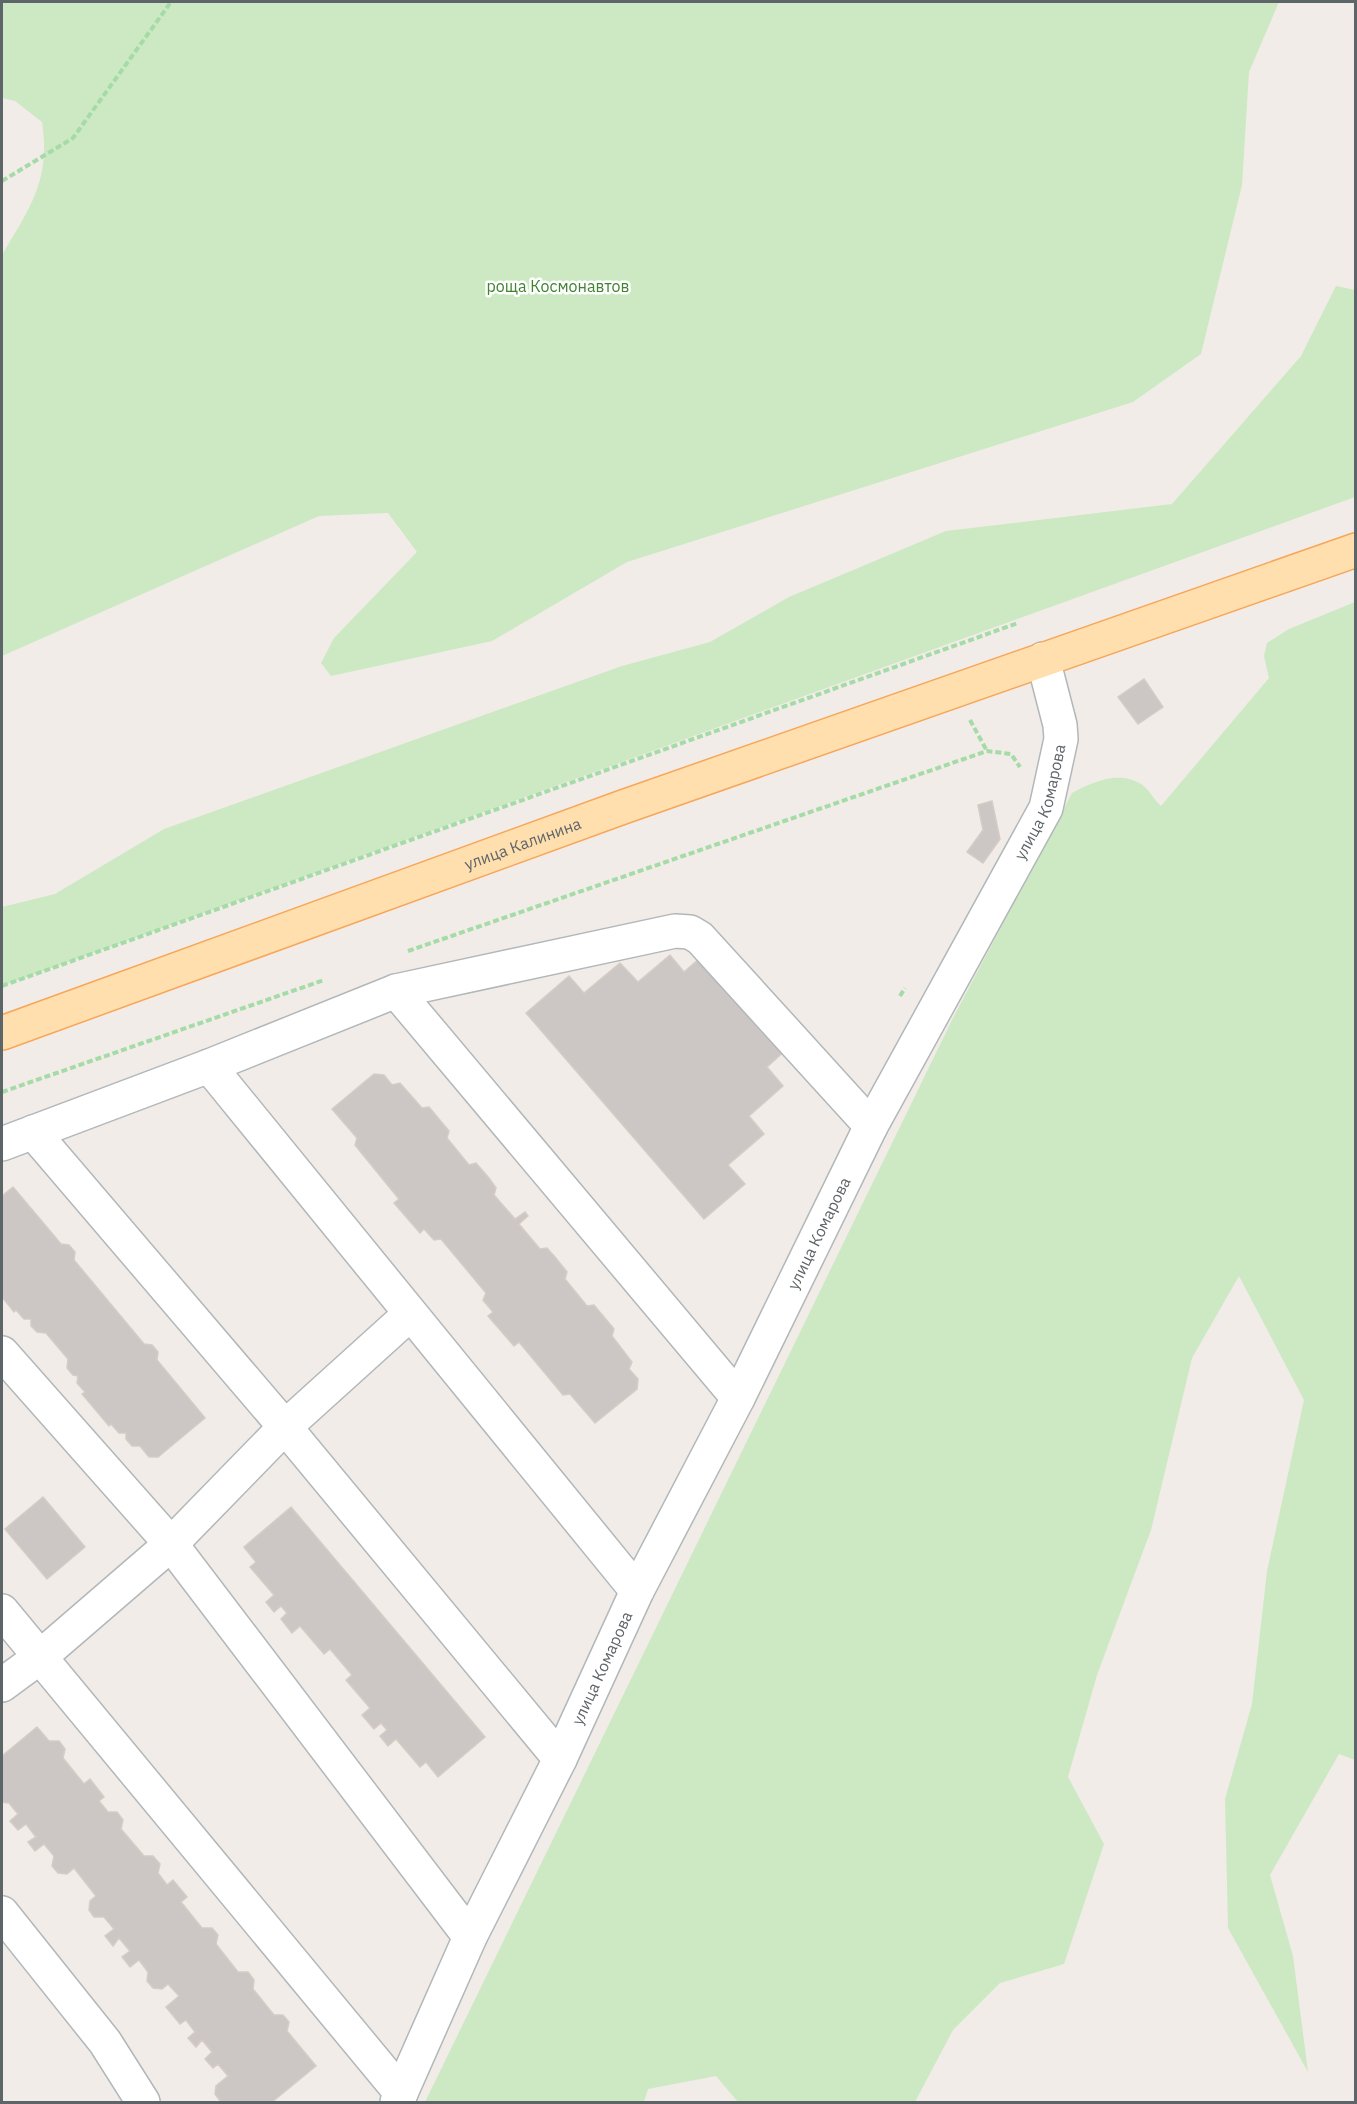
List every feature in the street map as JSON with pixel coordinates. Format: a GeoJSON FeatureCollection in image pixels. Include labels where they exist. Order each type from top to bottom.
{"type":"FeatureCollection","features":[{"type":"Feature","properties":{"kind":"main road"},"geometry":{"type":"LineString","coordinates":[[1043,659],[1356,550]]}},
{"type":"Feature","properties":{"kind":"main road","name":"улица Калинина"},"geometry":{"type":"LineString","coordinates":[[2,1033],[601,815],[1043,659]]}},
{"type":"Feature","properties":{"kind":"street","name":"улица Комарова"},"geometry":{"type":"LineString","coordinates":[[399,2098],[470,1937],[560,1759],[637,1591],[738,1398],[871,1126],[1046,808],[1061,739],[1060,725],[1043,659]]}},
{"type":"Feature","properties":{"kind":"street"},"geometry":{"type":"LineString","coordinates":[[2,1144],[209,1066],[396,991],[675,931],[690,932],[700,938],[871,1126]]}},
{"type":"Feature","properties":{"kind":"street"},"geometry":{"type":"LineString","coordinates":[[396,991],[738,1398]]}},
{"type":"Feature","properties":{"kind":"street"},"geometry":{"type":"LineString","coordinates":[[209,1066],[637,1591]]}},
{"type":"Feature","properties":{"kind":"street"},"geometry":{"type":"LineString","coordinates":[[33,1132],[285,1427],[560,1759]]}},
{"type":"Feature","properties":{"kind":"street"},"geometry":{"type":"LineString","coordinates":[[2,1685],[40,1657],[171,1544],[285,1427],[410,1314]]}},
{"type":"Feature","properties":{"kind":"street"},"geometry":{"type":"LineString","coordinates":[[2,1353],[171,1544],[470,1937]]}},
{"type":"Feature","properties":{"kind":"street"},"geometry":{"type":"LineString","coordinates":[[2,1611],[399,2098]]}},
{"type":"Feature","properties":{"kind":"street"},"geometry":{"type":"LineString","coordinates":[[2,1913],[105,2042],[143,2103]]}},
{"type":"Feature","properties":{"kind":"path"},"geometry":{"type":"LineString","coordinates":[[2,181],[73,138],[171,2]]}},
{"type":"Feature","properties":{"kind":"path"},"geometry":{"type":"LineString","coordinates":[[2,986],[1018,623]]}},
{"type":"Feature","properties":{"kind":"path"},"geometry":{"type":"LineString","coordinates":[[398,955],[987,751]]}},
{"type":"Feature","properties":{"kind":"path"},"geometry":{"type":"LineString","coordinates":[[2,1092],[330,978]]}},
{"type":"Feature","properties":{"kind":"green space","name":"роща Космонавтов"},"geometry":{"type":"Polygon","coordinates":[[[2,2],[1279,2],[1249,72],[1242,185],[1201,354],[1133,402],[627,562],[492,641],[331,676],[321,663],[334,638],[417,552],[388,513],[319,516],[2,656],[2,255],[36,192],[41,177],[44,142],[42,122],[15,101],[2,98],[2,2]]]}},
{"type":"Feature","properties":{"kind":"green space"},"geometry":{"type":"Polygon","coordinates":[[[1336,286],[1355,290],[1355,497],[2,986],[2,907],[55,894],[164,829],[622,666],[710,642],[789,597],[946,531],[1172,504],[1301,356],[1336,286]]]}},
{"type":"Feature","properties":{"kind":"green space"},"geometry":{"type":"Polygon","coordinates":[[[1355,602],[1355,1760],[1339,1754],[1270,1875],[1293,1956],[1308,2072],[1228,1928],[1225,1799],[1252,1704],[1267,1571],[1304,1400],[1239,1276],[1192,1358],[1151,1530],[1097,1675],[1068,1777],[1104,1844],[1064,1964],[1000,1983],[953,2030],[915,2102],[738,2102],[716,2076],[648,2089],[644,2102],[425,2102],[953,1018],[1072,793],[1106,779],[1124,778],[1144,786],[1161,806],[1269,678],[1264,656],[1267,643],[1289,629],[1355,602]]]}},
{"type":"Feature","properties":{"kind":"building"},"geometry":{"type":"Polygon","coordinates":[[[1144,679],[1163,707],[1138,724],[1118,697],[1144,679]]]}},
{"type":"Feature","properties":{"kind":"building"},"geometry":{"type":"Polygon","coordinates":[[[992,801],[1000,839],[983,863],[967,852],[983,830],[978,805],[992,801]]]}},
{"type":"Feature","properties":{"kind":"building"},"geometry":{"type":"Polygon","coordinates":[[[717,943],[799,1038],[767,1067],[783,1086],[749,1116],[764,1134],[728,1165],[745,1184],[704,1219],[526,1013],[569,976],[584,993],[620,963],[638,982],[670,955],[684,972],[717,943]]]}},
{"type":"Feature","properties":{"kind":"building"},"geometry":{"type":"Polygon","coordinates":[[[374,1074],[384,1075],[392,1085],[400,1083],[422,1108],[429,1107],[449,1131],[447,1138],[469,1165],[476,1163],[489,1178],[496,1188],[494,1195],[515,1219],[525,1212],[528,1216],[519,1224],[540,1249],[547,1248],[567,1272],[565,1279],[587,1306],[594,1305],[614,1329],[612,1336],[632,1362],[629,1369],[638,1379],[637,1389],[595,1423],[570,1394],[563,1395],[519,1342],[514,1346],[488,1316],[493,1312],[483,1300],[486,1293],[441,1239],[434,1240],[424,1229],[420,1233],[394,1203],[399,1199],[355,1145],[357,1138],[332,1109],[374,1074]]]}},
{"type":"Feature","properties":{"kind":"building"},"geometry":{"type":"Polygon","coordinates":[[[13,1187],[61,1244],[69,1245],[75,1252],[74,1260],[144,1344],[152,1345],[158,1352],[157,1360],[205,1418],[158,1457],[149,1457],[140,1446],[132,1446],[126,1439],[126,1433],[119,1433],[111,1424],[109,1426],[82,1394],[85,1392],[77,1383],[78,1376],[73,1375],[67,1368],[68,1359],[46,1333],[37,1332],[31,1326],[31,1319],[24,1319],[16,1310],[14,1312],[2,1297],[2,1196],[13,1187]]]}},
{"type":"Feature","properties":{"kind":"building"},"geometry":{"type":"Polygon","coordinates":[[[43,1497],[85,1547],[47,1579],[5,1529],[43,1497]]]}},
{"type":"Feature","properties":{"kind":"building"},"geometry":{"type":"Polygon","coordinates":[[[291,1507],[485,1737],[438,1777],[426,1762],[420,1767],[396,1739],[388,1746],[380,1736],[387,1730],[381,1723],[374,1729],[362,1715],[370,1708],[346,1680],[352,1675],[330,1649],[324,1654],[300,1626],[292,1633],[281,1619],[287,1613],[281,1606],[274,1612],[266,1602],[274,1595],[250,1567],[256,1562],[244,1547],[291,1507]]]}},
{"type":"Feature","properties":{"kind":"building"},"geometry":{"type":"Polygon","coordinates":[[[37,1727],[49,1741],[59,1741],[65,1749],[63,1758],[84,1784],[90,1779],[104,1797],[99,1801],[108,1812],[117,1812],[123,1820],[121,1829],[144,1856],[153,1856],[160,1864],[158,1873],[167,1885],[173,1880],[187,1897],[181,1902],[202,1928],[212,1928],[218,1935],[216,1944],[238,1972],[248,1972],[254,1980],[253,1989],[274,2015],[283,2015],[289,2022],[287,2031],[316,2066],[272,2102],[221,2102],[215,2094],[216,2086],[228,2076],[218,2064],[213,2068],[205,2059],[212,2052],[202,2040],[196,2047],[188,2038],[195,2032],[186,2020],[180,2024],[166,2007],[179,1996],[168,1984],[162,1989],[153,1988],[147,1981],[148,1972],[139,1960],[130,1967],[122,1957],[130,1951],[119,1938],[113,1946],[105,1936],[114,1929],[104,1917],[94,1917],[89,1910],[90,1901],[96,1896],[74,1868],[67,1874],[58,1873],[52,1866],[54,1856],[44,1844],[35,1851],[28,1842],[36,1837],[26,1824],[18,1830],[10,1821],[18,1814],[9,1803],[2,1802],[2,1756],[37,1727]]]}}]}
